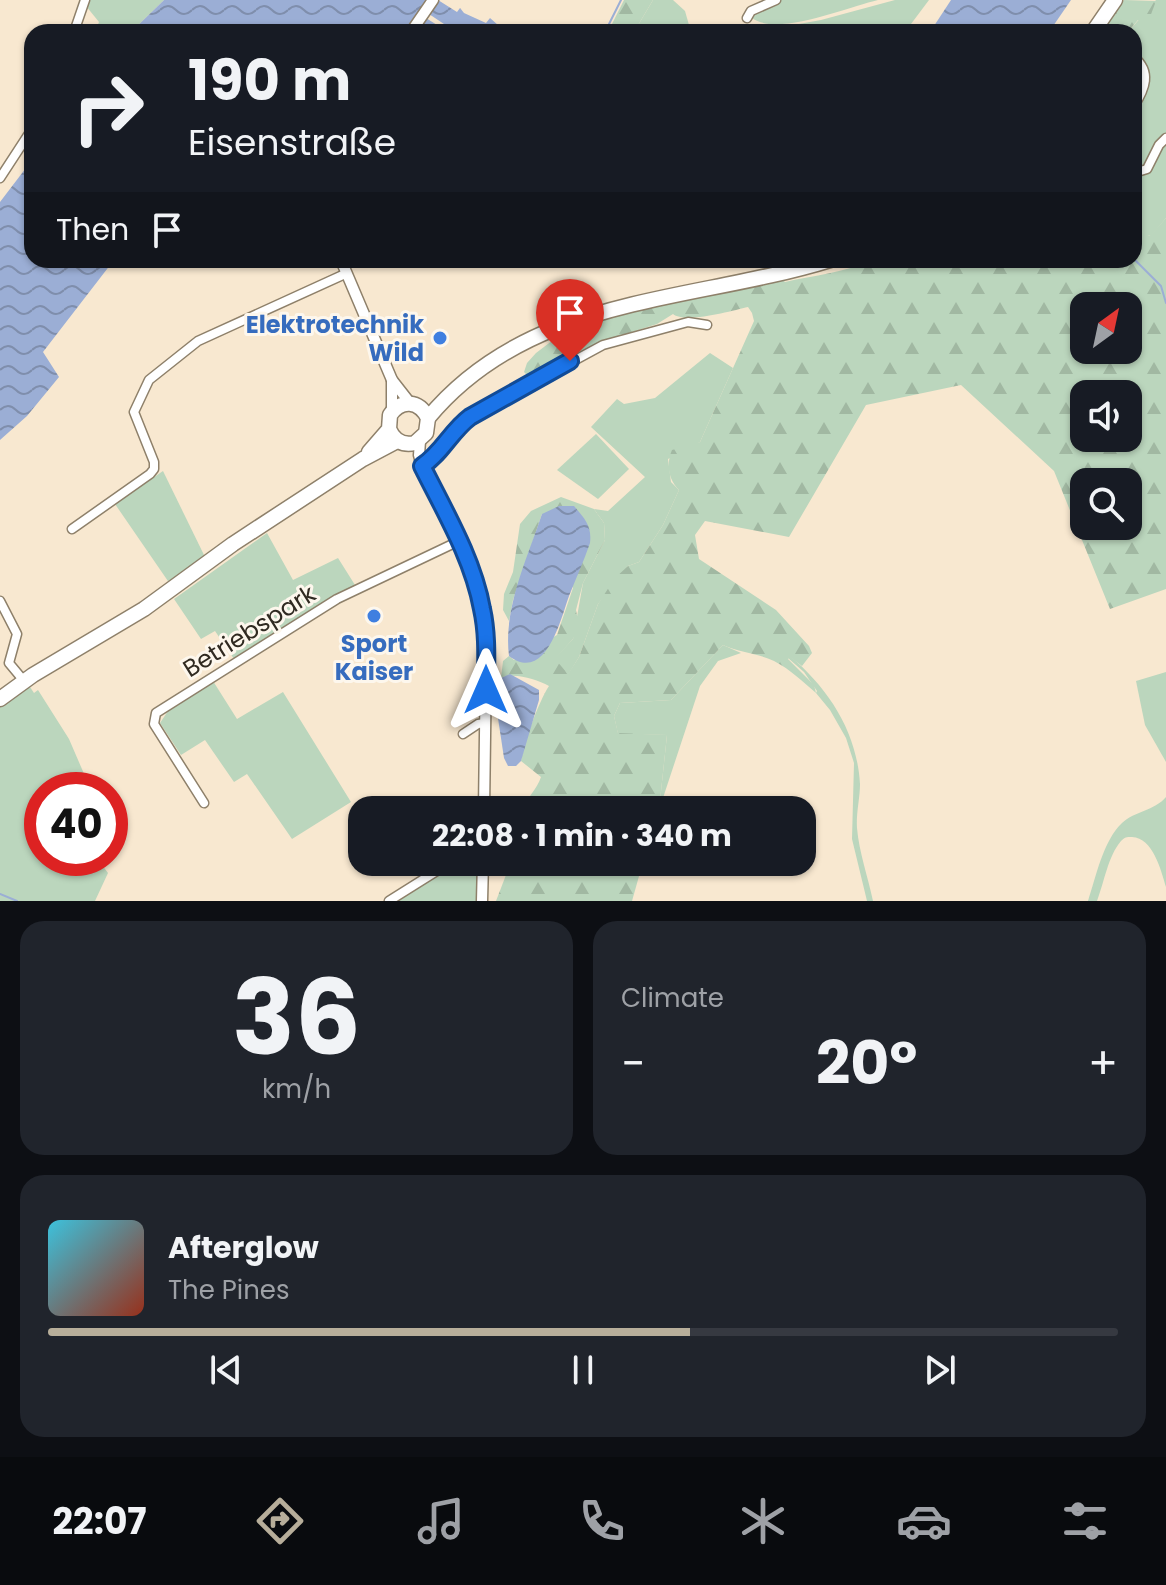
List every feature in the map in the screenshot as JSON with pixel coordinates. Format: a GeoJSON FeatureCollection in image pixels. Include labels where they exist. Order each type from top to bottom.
{"type":"FeatureCollection","features":[{"type":"Feature","properties":{"kind":"main road"},"geometry":{"type":"LineString","coordinates":[[1098,24],[1115,0]]}},
{"type":"Feature","properties":{"kind":"main road"},"geometry":{"type":"LineString","coordinates":[[409,446],[388,420],[392,411],[400,405],[419,409],[450,392],[504,354],[574,321],[630,304],[802,268]]}},
{"type":"Feature","properties":{"kind":"main road"},"geometry":{"type":"LineString","coordinates":[[0,699],[24,681],[144,609],[233,544],[363,459],[409,446],[428,428],[419,409]]}},
{"type":"Feature","properties":{"kind":"street"},"geometry":{"type":"LineString","coordinates":[[77,24],[85,0]]}},
{"type":"Feature","properties":{"kind":"street"},"geometry":{"type":"LineString","coordinates":[[416,24],[433,0]]}},
{"type":"Feature","properties":{"kind":"street"},"geometry":{"type":"LineString","coordinates":[[747,18],[751,11],[776,0]]}},
{"type":"Feature","properties":{"kind":"street"},"geometry":{"type":"LineString","coordinates":[[1142,65],[1146,80],[1142,89]]}},
{"type":"Feature","properties":{"kind":"street"},"geometry":{"type":"LineString","coordinates":[[1142,171],[1147,169],[1166,138]]}},
{"type":"Feature","properties":{"kind":"street"},"geometry":{"type":"LineString","coordinates":[[0,178],[24,141]]}},
{"type":"Feature","properties":{"kind":"street"},"geometry":{"type":"LineString","coordinates":[[343,268],[392,380],[419,409]]}},
{"type":"Feature","properties":{"kind":"street"},"geometry":{"type":"LineString","coordinates":[[72,529],[154,469],[134,412],[149,380],[208,334],[345,274]]}},
{"type":"Feature","properties":{"kind":"street"},"geometry":{"type":"LineString","coordinates":[[409,446],[435,457],[457,427],[470,417],[584,354],[617,340],[679,324],[694,321],[707,325]]}},
{"type":"Feature","properties":{"kind":"street"},"geometry":{"type":"LineString","coordinates":[[392,380],[392,411]]}},
{"type":"Feature","properties":{"kind":"street"},"geometry":{"type":"LineString","coordinates":[[409,446],[459,541],[479,593],[485,624],[484,796]]}},
{"type":"Feature","properties":{"kind":"street","name":"Betriebspark"},"geometry":{"type":"LineString","coordinates":[[204,803],[154,724],[156,713],[337,599],[459,541]]}},
{"type":"Feature","properties":{"kind":"street"},"geometry":{"type":"LineString","coordinates":[[0,601],[17,634],[9,663],[24,681]]}},
{"type":"Feature","properties":{"kind":"street"},"geometry":{"type":"LineString","coordinates":[[463,734],[485,723]]}},
{"type":"Feature","properties":{"kind":"street"},"geometry":{"type":"LineString","coordinates":[[389,901],[429,876]]}},
{"type":"Feature","properties":{"kind":"street"},"geometry":{"type":"LineString","coordinates":[[482,901],[483,876]]}},
{"type":"Feature","properties":{"kind":"green space"},"geometry":{"type":"Polygon","coordinates":[[[89,0],[164,0],[139,24],[98,24],[86,6],[89,0]]]}},
{"type":"Feature","properties":{"kind":"green space"},"geometry":{"type":"Polygon","coordinates":[[[624,0],[653,0],[639,24],[612,24],[624,0]]]}},
{"type":"Feature","properties":{"kind":"green space"},"geometry":{"type":"Polygon","coordinates":[[[653,0],[673,0],[685,11],[689,24],[639,24],[653,0]]]}},
{"type":"Feature","properties":{"kind":"green space"},"geometry":{"type":"Polygon","coordinates":[[[779,0],[878,0],[795,22],[763,23],[752,18],[752,13],[779,0]]]}},
{"type":"Feature","properties":{"kind":"green space"},"geometry":{"type":"Polygon","coordinates":[[[895,0],[929,0],[911,24],[799,24],[895,0]]]}},
{"type":"Feature","properties":{"kind":"green space"},"geometry":{"type":"Polygon","coordinates":[[[1124,0],[1156,1],[1150,17],[1145,21],[1107,24],[1124,0]]]}},
{"type":"Feature","properties":{"kind":"green space"},"geometry":{"type":"Polygon","coordinates":[[[1156,0],[1166,0],[1166,218],[1151,236],[1142,231],[1142,24],[1135,24],[1156,0]]]}},
{"type":"Feature","properties":{"kind":"green space"},"geometry":{"type":"Polygon","coordinates":[[[1166,218],[1166,589],[1110,609],[1082,540],[1142,540],[1142,468],[1070,468],[1070,510],[1054,471],[961,385],[866,405],[789,537],[705,521],[695,535],[699,559],[776,610],[809,646],[812,653],[802,666],[790,657],[788,659],[814,685],[816,693],[774,661],[723,645],[671,700],[620,703],[614,716],[618,733],[667,735],[660,796],[530,796],[541,777],[521,761],[532,722],[549,686],[525,677],[501,678],[503,661],[509,656],[514,660],[557,635],[573,588],[542,514],[509,621],[503,610],[504,594],[513,572],[520,524],[531,511],[561,497],[594,509],[604,523],[605,540],[583,583],[576,610],[579,626],[573,639],[555,659],[568,674],[579,657],[598,604],[615,578],[628,566],[639,562],[663,525],[679,490],[669,471],[672,450],[700,442],[754,321],[748,307],[698,317],[673,314],[657,324],[607,340],[537,375],[528,376],[524,372],[527,363],[536,353],[565,331],[662,304],[851,268],[1142,268],[1142,230],[1150,236],[1166,218]]]}},
{"type":"Feature","properties":{"kind":"green space"},"geometry":{"type":"Polygon","coordinates":[[[710,353],[733,368],[700,442],[668,459],[671,482],[679,490],[663,525],[639,562],[628,566],[598,604],[579,657],[568,675],[554,659],[573,639],[583,583],[605,540],[604,523],[594,509],[608,511],[645,477],[591,427],[617,399],[624,404],[655,398],[710,353]]]}},
{"type":"Feature","properties":{"kind":"green space"},"geometry":{"type":"Polygon","coordinates":[[[596,434],[629,469],[598,499],[557,470],[596,434]]]}},
{"type":"Feature","properties":{"kind":"green space"},"geometry":{"type":"Polygon","coordinates":[[[163,471],[205,557],[170,584],[115,504],[163,471]]]}},
{"type":"Feature","properties":{"kind":"green space"},"geometry":{"type":"Polygon","coordinates":[[[267,533],[293,580],[338,558],[355,585],[234,659],[215,631],[201,639],[174,599],[267,533]]]}},
{"type":"Feature","properties":{"kind":"green space"},"geometry":{"type":"Polygon","coordinates":[[[723,645],[741,653],[718,661],[700,686],[664,796],[660,796],[667,735],[618,734],[614,716],[620,703],[671,700],[723,645]]]}},
{"type":"Feature","properties":{"kind":"green space"},"geometry":{"type":"Polygon","coordinates":[[[790,656],[828,697],[847,729],[858,765],[857,828],[873,901],[867,901],[852,839],[854,763],[846,738],[804,672],[788,658],[790,656]]]}},
{"type":"Feature","properties":{"kind":"green space"},"geometry":{"type":"Polygon","coordinates":[[[1166,672],[1166,762],[1145,725],[1136,681],[1166,672]]]}},
{"type":"Feature","properties":{"kind":"green space"},"geometry":{"type":"Polygon","coordinates":[[[213,681],[237,719],[283,692],[348,797],[348,804],[292,839],[247,774],[234,782],[205,740],[181,755],[160,723],[170,708],[213,681]]]}},
{"type":"Feature","properties":{"kind":"green space"},"geometry":{"type":"Polygon","coordinates":[[[28,684],[34,693],[38,690],[69,739],[83,772],[24,772],[24,876],[107,876],[95,901],[0,901],[0,705],[28,684]]]}},
{"type":"Feature","properties":{"kind":"green space"},"geometry":{"type":"Polygon","coordinates":[[[1166,797],[1166,887],[1151,849],[1139,839],[1127,837],[1113,854],[1097,901],[1088,901],[1101,860],[1115,831],[1127,819],[1166,797]]]}},
{"type":"Feature","properties":{"kind":"green space"},"geometry":{"type":"Polygon","coordinates":[[[433,876],[480,876],[479,901],[393,901],[433,876]]]}},
{"type":"Feature","properties":{"kind":"green space"},"geometry":{"type":"Polygon","coordinates":[[[506,876],[639,876],[632,901],[496,901],[506,876]]]}},
{"type":"Feature","properties":{"kind":"water"},"geometry":{"type":"Polygon","coordinates":[[[164,0],[426,0],[410,24],[139,24],[164,0]]]}},
{"type":"Feature","properties":{"kind":"water"},"geometry":{"type":"Polygon","coordinates":[[[438,0],[457,12],[460,8],[486,23],[490,18],[497,24],[444,24],[429,14],[438,0]]]}},
{"type":"Feature","properties":{"kind":"water"},"geometry":{"type":"Polygon","coordinates":[[[951,0],[1071,0],[1054,24],[935,24],[951,0]]]}},
{"type":"Feature","properties":{"kind":"water"},"geometry":{"type":"Polygon","coordinates":[[[426,18],[436,24],[422,24],[426,18]]]}},
{"type":"Feature","properties":{"kind":"water"},"geometry":{"type":"Polygon","coordinates":[[[24,170],[24,268],[108,268],[43,352],[59,377],[27,416],[0,440],[0,202],[24,170]]]}},
{"type":"Feature","properties":{"kind":"water"},"geometry":{"type":"Polygon","coordinates":[[[559,506],[574,506],[589,527],[590,543],[550,645],[533,662],[522,662],[509,656],[513,602],[542,514],[559,506]]]}},
{"type":"Feature","properties":{"kind":"water"},"geometry":{"type":"Polygon","coordinates":[[[510,674],[539,690],[539,700],[521,761],[516,766],[508,766],[504,758],[496,705],[501,678],[510,674]]]}},
{"type":"Feature","properties":{"kind":"waterway"},"geometry":{"type":"LineString","coordinates":[[609,24],[621,0]]}},
{"type":"Feature","properties":{"kind":"waterway"},"geometry":{"type":"LineString","coordinates":[[1142,267],[1161,286],[1166,303]]}},
{"type":"Feature","properties":{"kind":"waterway"},"geometry":{"type":"LineString","coordinates":[[0,894],[17,901]]}},
{"type":"Feature","properties":{"kind":"place","name":"Elektrotechnik Wild"},"geometry":{"type":"Point","coordinates":[440,338]}},
{"type":"Feature","properties":{"kind":"place","name":"Sport Kaiser"},"geometry":{"type":"Point","coordinates":[374,616]}},
{"type":"Feature","properties":{"kind":"route"},"geometry":{"type":"LineString","coordinates":[[486,690],[485,624],[479,593],[459,541],[422,466],[435,457],[457,427],[470,417],[570,361]]}}]}
